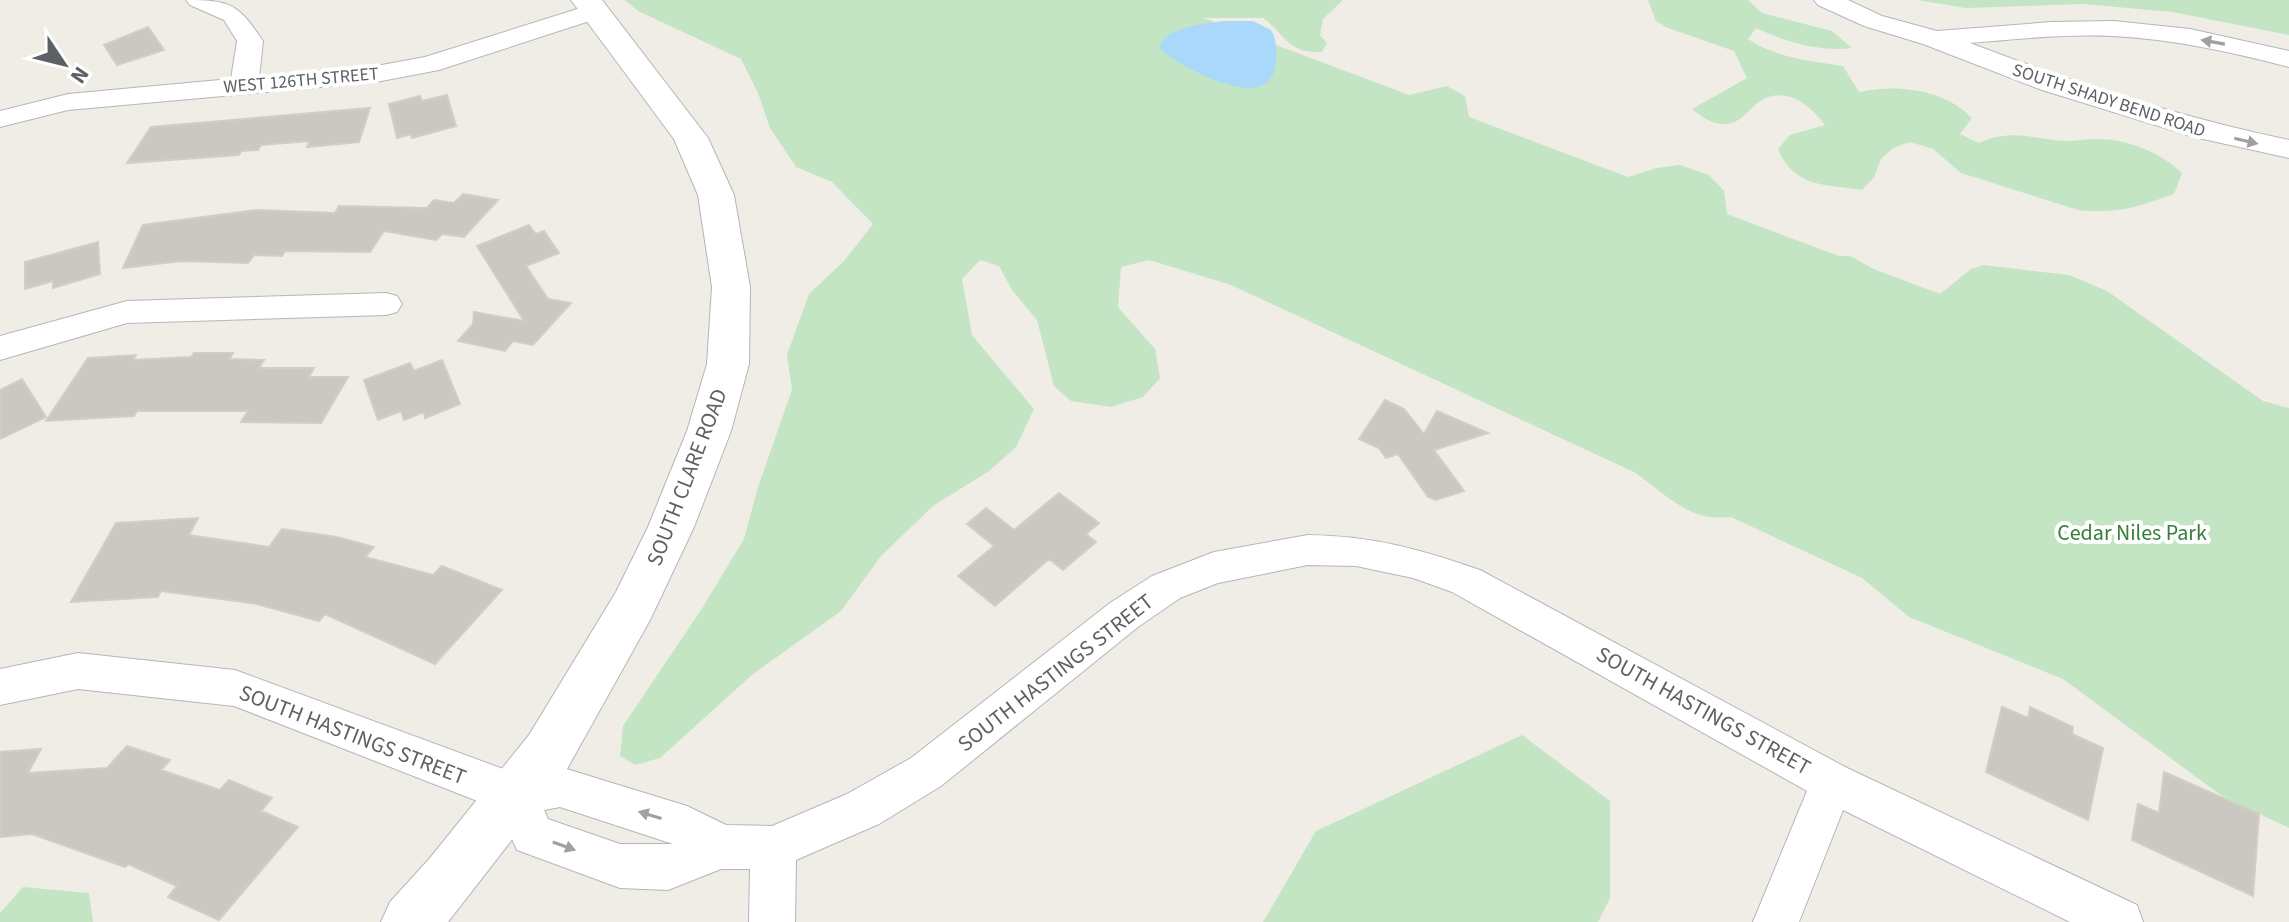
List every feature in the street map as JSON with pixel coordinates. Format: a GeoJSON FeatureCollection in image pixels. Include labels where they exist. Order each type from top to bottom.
{"type":"FeatureCollection","features":[{"type":"Feature","properties":{"kind":"street"},"geometry":{"type":"LineString","coordinates":[[199,0],[233,15],[250,41],[244,86]]}},
{"type":"Feature","properties":{"kind":"street","name":"SOUTH SHADY BEND ROAD"},"geometry":{"type":"LineString","coordinates":[[1827,0],[1873,21],[1932,38],[2052,84],[2204,131],[2289,149]]}},
{"type":"Feature","properties":{"kind":"street","name":"WEST 126TH STREET"},"geometry":{"type":"LineString","coordinates":[[0,119],[68,102],[376,74],[430,64],[591,6]]}},
{"type":"Feature","properties":{"kind":"street","name":"SOUTH CLARE ROAD"},"geometry":{"type":"LineString","coordinates":[[410,922],[548,752],[633,606],[671,527],[698,459],[728,364],[731,287],[716,195],[691,138],[591,6]]}},
{"type":"Feature","properties":{"kind":"street","name":"SOUTH SHADY BEND ROAD"},"geometry":{"type":"LineString","coordinates":[[1932,38],[2090,28],[2204,40],[2289,59]]}},
{"type":"Feature","properties":{"kind":"street"},"geometry":{"type":"LineString","coordinates":[[0,348],[127,312],[386,304]]}},
{"type":"Feature","properties":{"kind":"street","name":"SOUTH HASTINGS STREET"},"geometry":{"type":"LineString","coordinates":[[0,687],[78,671],[235,688],[514,794],[533,835],[620,866],[668,868],[721,847],[773,848],[863,809],[926,772],[1124,615],[1166,587],[1214,568],[1308,550],[1371,554],[1414,563],[1466,581],[1832,782],[2120,922]]}},
{"type":"Feature","properties":{"kind":"street","name":"SOUTH HASTINGS STREET"},"geometry":{"type":"LineString","coordinates":[[1776,922],[1832,782]]}},
{"type":"Feature","properties":{"kind":"street"},"geometry":{"type":"LineString","coordinates":[[772,922],[773,848]]}},
{"type":"Feature","properties":{"kind":"green space","name":"Cedar Niles Park"},"geometry":{"type":"Polygon","coordinates":[[[625,0],[1343,0],[1323,19],[1320,35],[1327,43],[1322,52],[1310,52],[1294,46],[1263,18],[1204,18],[1409,95],[1447,86],[1465,96],[1469,117],[1628,177],[1680,165],[1709,175],[1724,191],[1727,214],[1839,256],[1850,256],[1874,269],[1940,294],[1971,269],[1984,265],[2069,275],[2107,291],[2263,401],[2289,408],[2289,828],[2222,796],[2063,679],[1909,617],[1862,578],[1731,517],[1716,518],[1691,511],[1634,472],[1231,285],[1149,260],[1121,267],[1118,307],[1155,349],[1160,378],[1143,397],[1111,407],[1071,401],[1054,386],[1037,320],[1012,290],[999,266],[980,260],[962,279],[972,335],[1034,409],[1016,447],[989,471],[933,506],[881,556],[841,611],[753,674],[660,758],[635,765],[620,756],[623,726],[701,610],[744,539],[758,487],[792,390],[787,355],[809,294],[844,261],[873,224],[832,182],[796,167],[770,128],[758,93],[741,59],[638,11],[625,0]]]}},
{"type":"Feature","properties":{"kind":"green space"},"geometry":{"type":"Polygon","coordinates":[[[1648,0],[1748,0],[1762,13],[1832,31],[1852,48],[1827,49],[1802,45],[1756,28],[1748,39],[1782,55],[1843,66],[1859,92],[1904,89],[1948,101],[1972,118],[1960,134],[1979,143],[2012,135],[2065,141],[2108,140],[2131,144],[2153,153],[2182,173],[2174,194],[2161,199],[2116,210],[2078,210],[1961,173],[1933,149],[1910,142],[1893,148],[1881,159],[1874,177],[1862,190],[1812,182],[1793,171],[1778,149],[1790,135],[1825,125],[1819,118],[1798,100],[1780,95],[1762,100],[1731,123],[1715,123],[1700,116],[1692,109],[1747,78],[1734,51],[1656,21],[1648,0]]]}},
{"type":"Feature","properties":{"kind":"green space"},"geometry":{"type":"Polygon","coordinates":[[[1917,0],[2289,0],[2289,35],[2172,12],[2083,4],[1966,8],[1917,0]]]}},
{"type":"Feature","properties":{"kind":"green space"},"geometry":{"type":"Polygon","coordinates":[[[1522,735],[1610,801],[1610,898],[1598,922],[1263,922],[1316,831],[1522,735]]]}},
{"type":"Feature","properties":{"kind":"green space"},"geometry":{"type":"Polygon","coordinates":[[[23,887],[89,893],[93,922],[0,922],[0,913],[23,887]]]}},
{"type":"Feature","properties":{"kind":"water"},"geometry":{"type":"Polygon","coordinates":[[[1223,21],[1253,21],[1271,30],[1276,53],[1275,67],[1269,81],[1257,87],[1222,83],[1184,65],[1159,48],[1168,35],[1176,31],[1223,21]]]}},
{"type":"Feature","properties":{"kind":"building"},"geometry":{"type":"Polygon","coordinates":[[[148,27],[164,50],[117,65],[104,45],[148,27]]]}},
{"type":"Feature","properties":{"kind":"building"},"geometry":{"type":"Polygon","coordinates":[[[447,95],[456,126],[412,138],[411,134],[397,138],[389,104],[420,96],[422,101],[447,95]]]}},
{"type":"Feature","properties":{"kind":"building"},"geometry":{"type":"Polygon","coordinates":[[[370,108],[359,142],[307,147],[310,141],[261,145],[258,150],[241,151],[239,155],[127,163],[151,127],[370,108]]]}},
{"type":"Feature","properties":{"kind":"building"},"geometry":{"type":"Polygon","coordinates":[[[463,194],[498,200],[464,237],[442,234],[436,240],[384,231],[370,252],[285,251],[282,256],[254,255],[248,263],[181,261],[123,268],[143,225],[257,210],[335,213],[339,206],[427,208],[434,200],[454,203],[463,194]]]}},
{"type":"Feature","properties":{"kind":"building"},"geometry":{"type":"Polygon","coordinates":[[[529,225],[536,234],[544,231],[559,253],[526,266],[548,299],[571,303],[533,345],[513,341],[505,351],[458,341],[473,324],[474,312],[524,321],[477,246],[529,225]]]}},
{"type":"Feature","properties":{"kind":"building"},"geometry":{"type":"Polygon","coordinates":[[[98,242],[100,274],[53,288],[53,281],[25,289],[25,262],[98,242]]]}},
{"type":"Feature","properties":{"kind":"building"},"geometry":{"type":"Polygon","coordinates":[[[194,353],[233,353],[229,359],[264,360],[259,368],[314,368],[309,377],[348,377],[321,423],[241,422],[248,411],[137,411],[134,416],[46,421],[88,358],[136,355],[133,360],[191,357],[194,353]]]}},
{"type":"Feature","properties":{"kind":"building"},"geometry":{"type":"Polygon","coordinates":[[[442,360],[460,404],[425,418],[424,412],[404,420],[401,411],[378,420],[364,380],[410,363],[414,371],[442,360]]]}},
{"type":"Feature","properties":{"kind":"building"},"geometry":{"type":"Polygon","coordinates":[[[22,379],[46,417],[0,439],[0,390],[22,379]]]}},
{"type":"Feature","properties":{"kind":"building"},"geometry":{"type":"Polygon","coordinates":[[[1385,400],[1404,409],[1424,434],[1437,411],[1488,433],[1434,450],[1464,491],[1436,500],[1428,497],[1398,454],[1386,458],[1379,448],[1359,439],[1385,400]]]}},
{"type":"Feature","properties":{"kind":"building"},"geometry":{"type":"Polygon","coordinates":[[[1059,493],[1099,523],[1086,534],[1096,542],[1063,570],[1049,559],[995,606],[958,576],[994,546],[967,524],[986,508],[1014,530],[1059,493]]]}},
{"type":"Feature","properties":{"kind":"building"},"geometry":{"type":"Polygon","coordinates":[[[198,518],[189,535],[269,547],[282,529],[337,537],[374,547],[365,557],[433,575],[442,566],[502,590],[435,664],[325,614],[319,621],[257,604],[161,591],[158,597],[71,602],[116,523],[198,518]]]}},
{"type":"Feature","properties":{"kind":"building"},"geometry":{"type":"Polygon","coordinates":[[[2002,707],[2028,718],[2030,707],[2073,727],[2072,734],[2103,748],[2088,820],[1986,772],[2002,707]]]}},
{"type":"Feature","properties":{"kind":"building"},"geometry":{"type":"Polygon","coordinates":[[[127,746],[170,760],[161,770],[220,790],[229,780],[272,798],[261,811],[298,827],[219,920],[168,897],[177,886],[128,864],[125,867],[32,834],[0,837],[0,752],[41,749],[28,773],[107,768],[127,746]]]}},
{"type":"Feature","properties":{"kind":"building"},"geometry":{"type":"Polygon","coordinates":[[[2164,772],[2259,814],[2253,896],[2132,840],[2138,804],[2159,813],[2164,772]]]}}]}
